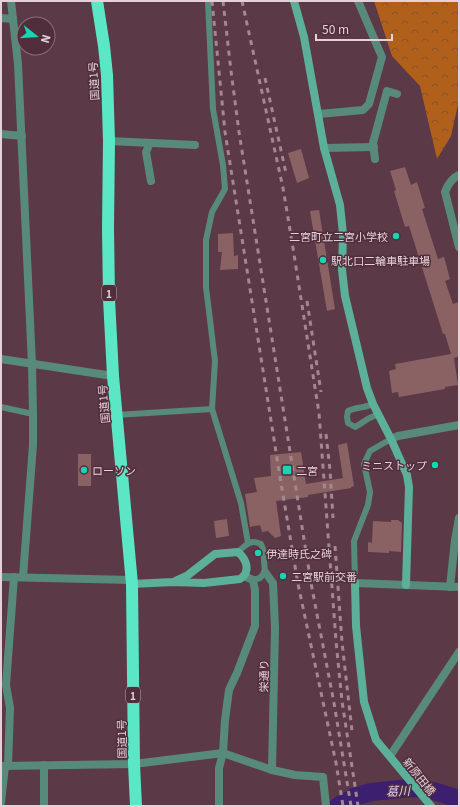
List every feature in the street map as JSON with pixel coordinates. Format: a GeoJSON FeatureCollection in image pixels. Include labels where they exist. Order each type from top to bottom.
{"type":"FeatureCollection","features":[{"type":"Feature","properties":{"kind":"highway","name":"国道1号"},"geometry":{"type":"LineString","coordinates":[[97,1],[107,76],[109,142],[109,299],[116,415],[132,582],[134,764],[136,806]]}},
{"type":"Feature","properties":{"kind":"street"},"geometry":{"type":"LineString","coordinates":[[11,1],[18,64],[32,364],[33,446],[23,578]]}},
{"type":"Feature","properties":{"kind":"street"},"geometry":{"type":"LineString","coordinates":[[294,1],[304,37],[324,148],[340,206],[344,234],[342,270],[345,296],[367,388],[378,415],[391,439],[407,475],[409,487],[406,585]]}},
{"type":"Feature","properties":{"kind":"street"},"geometry":{"type":"LineString","coordinates":[[318,114],[363,110],[369,104],[382,57],[358,1]]}},
{"type":"Feature","properties":{"kind":"street"},"geometry":{"type":"LineString","coordinates":[[1,18],[14,19]]}},
{"type":"Feature","properties":{"kind":"street"},"geometry":{"type":"LineString","coordinates":[[375,159],[373,143],[387,91],[397,94]]}},
{"type":"Feature","properties":{"kind":"street"},"geometry":{"type":"LineString","coordinates":[[1,134],[22,136]]}},
{"type":"Feature","properties":{"kind":"street"},"geometry":{"type":"LineString","coordinates":[[109,142],[195,145]]}},
{"type":"Feature","properties":{"kind":"street"},"geometry":{"type":"LineString","coordinates":[[150,143],[146,152],[151,181]]}},
{"type":"Feature","properties":{"kind":"street"},"geometry":{"type":"LineString","coordinates":[[324,148],[374,147]]}},
{"type":"Feature","properties":{"kind":"street"},"geometry":{"type":"LineString","coordinates":[[459,175],[454,177],[445,192],[459,247]]}},
{"type":"Feature","properties":{"kind":"street"},"geometry":{"type":"LineString","coordinates":[[1,359],[114,376]]}},
{"type":"Feature","properties":{"kind":"street"},"geometry":{"type":"LineString","coordinates":[[391,439],[398,436],[459,425]]}},
{"type":"Feature","properties":{"kind":"street"},"geometry":{"type":"LineString","coordinates":[[450,587],[459,518]]}},
{"type":"Feature","properties":{"kind":"street"},"geometry":{"type":"LineString","coordinates":[[1,577],[204,583],[240,579],[244,576],[246,570],[246,561],[238,552],[215,554],[188,575],[173,582]]}},
{"type":"Feature","properties":{"kind":"street"},"geometry":{"type":"LineString","coordinates":[[204,583],[197,578],[197,575],[201,566],[206,561]]}},
{"type":"Feature","properties":{"kind":"street","name":"栄通り"},"geometry":{"type":"LineString","coordinates":[[265,572],[273,583],[275,628],[272,770]]}},
{"type":"Feature","properties":{"kind":"street"},"geometry":{"type":"LineString","coordinates":[[219,806],[220,768],[223,753],[229,690],[255,626],[255,590],[253,580],[244,576]]}},
{"type":"Feature","properties":{"kind":"street"},"geometry":{"type":"LineString","coordinates":[[1,802],[10,708],[6,685],[14,577]]}},
{"type":"Feature","properties":{"kind":"street"},"geometry":{"type":"LineString","coordinates":[[355,583],[450,587],[459,586]]}},
{"type":"Feature","properties":{"kind":"street","name":"新原田橋"},"geometry":{"type":"LineString","coordinates":[[355,583],[356,626],[364,702],[376,740],[431,806]]}},
{"type":"Feature","properties":{"kind":"street"},"geometry":{"type":"LineString","coordinates":[[392,758],[459,652]]}},
{"type":"Feature","properties":{"kind":"street"},"geometry":{"type":"LineString","coordinates":[[4,766],[134,764],[223,753],[272,770],[295,776],[323,777],[326,806]]}},
{"type":"Feature","properties":{"kind":"street"},"geometry":{"type":"LineString","coordinates":[[44,765],[44,806]]}},
{"type":"Feature","properties":{"kind":"lane"},"geometry":{"type":"LineString","coordinates":[[208,1],[213,109],[223,165],[225,189],[212,212],[206,240],[206,288],[215,361],[212,409],[241,503],[248,543]]}},
{"type":"Feature","properties":{"kind":"lane"},"geometry":{"type":"LineString","coordinates":[[373,404],[367,407],[353,408],[348,411],[348,423],[355,427],[362,424],[372,416],[378,415]]}},
{"type":"Feature","properties":{"kind":"lane"},"geometry":{"type":"LineString","coordinates":[[1,407],[33,414]]}},
{"type":"Feature","properties":{"kind":"lane"},"geometry":{"type":"LineString","coordinates":[[116,415],[212,409]]}},
{"type":"Feature","properties":{"kind":"lane"},"geometry":{"type":"LineString","coordinates":[[355,583],[354,541],[368,505],[370,492],[364,464],[370,451],[391,439]]}},
{"type":"Feature","properties":{"kind":"lane"},"geometry":{"type":"LineString","coordinates":[[238,552],[248,543],[256,542],[261,544],[263,549],[265,572],[260,578],[253,580]]}},
{"type":"Feature","properties":{"kind":"green space"},"geometry":{"type":"Polygon","coordinates":[[[374,1],[459,1],[459,100],[451,136],[437,159],[420,86],[392,56],[374,1]]]}},
{"type":"Feature","properties":{"kind":"building"},"geometry":{"type":"Polygon","coordinates":[[[301,149],[309,178],[297,183],[288,153],[301,149]]]}},
{"type":"Feature","properties":{"kind":"building"},"geometry":{"type":"Polygon","coordinates":[[[405,167],[411,185],[417,182],[425,208],[422,209],[438,259],[444,257],[450,279],[445,281],[453,304],[459,302],[459,356],[454,358],[458,385],[445,387],[445,389],[399,397],[398,392],[392,393],[389,371],[396,369],[395,364],[451,354],[445,334],[443,334],[409,226],[405,227],[394,191],[396,190],[390,171],[405,167]]]}},
{"type":"Feature","properties":{"kind":"building","name":"駅北口二輪車駐車場"},"geometry":{"type":"Polygon","coordinates":[[[319,210],[335,309],[327,311],[310,211],[319,210]]]}},
{"type":"Feature","properties":{"kind":"building"},"geometry":{"type":"Polygon","coordinates":[[[233,233],[234,256],[238,255],[238,269],[220,270],[222,252],[218,252],[218,234],[233,233]]]}},
{"type":"Feature","properties":{"kind":"building"},"geometry":{"type":"Polygon","coordinates":[[[347,443],[354,486],[351,488],[308,495],[308,497],[276,501],[281,536],[275,538],[268,531],[262,532],[260,525],[250,527],[245,494],[257,492],[254,478],[271,476],[270,455],[301,452],[306,484],[343,478],[338,445],[347,443]]]}},
{"type":"Feature","properties":{"kind":"building","name":"ローソン"},"geometry":{"type":"Polygon","coordinates":[[[78,454],[91,454],[91,486],[78,486],[78,454]]]}},
{"type":"Feature","properties":{"kind":"building"},"geometry":{"type":"Polygon","coordinates":[[[227,519],[229,536],[216,538],[214,521],[227,519]]]}},
{"type":"Feature","properties":{"kind":"building"},"geometry":{"type":"Polygon","coordinates":[[[391,520],[398,520],[402,523],[401,552],[368,552],[368,542],[372,543],[373,521],[391,522],[391,520]]]}},
{"type":"Feature","properties":{"kind":"waterway","name":"葛川"},"geometry":{"type":"LineString","coordinates":[[338,806],[354,797],[371,792],[412,788],[437,792],[459,799]]}},
{"type":"Feature","properties":{"kind":"railway"},"geometry":{"type":"LineString","coordinates":[[212,1],[225,132],[280,477],[298,584],[336,763],[343,806]]}},
{"type":"Feature","properties":{"kind":"railway"},"geometry":{"type":"LineString","coordinates":[[223,1],[239,132],[311,583],[334,703],[351,806]]}},
{"type":"Feature","properties":{"kind":"railway"},"geometry":{"type":"LineString","coordinates":[[242,1],[283,188],[319,413],[336,641],[342,701],[358,806]]}},
{"type":"Feature","properties":{"kind":"railway"},"geometry":{"type":"LineString","coordinates":[[265,78],[286,173]]}},
{"type":"Feature","properties":{"kind":"railway"},"geometry":{"type":"LineString","coordinates":[[307,301],[321,392]]}},
{"type":"Feature","properties":{"kind":"railway"},"geometry":{"type":"LineString","coordinates":[[326,434],[333,518]]}},
{"type":"Feature","properties":{"kind":"railway"},"geometry":{"type":"LineString","coordinates":[[335,546],[342,642],[352,731]]}},
{"type":"Feature","properties":{"kind":"place","name":"二宮町立二宮小学校"},"geometry":{"type":"Point","coordinates":[396,236]}},
{"type":"Feature","properties":{"kind":"place","name":"駅北口二輪車駐車場"},"geometry":{"type":"Point","coordinates":[323,260]}},
{"type":"Feature","properties":{"kind":"place","name":"ミニストップ"},"geometry":{"type":"Point","coordinates":[435,465]}},
{"type":"Feature","properties":{"kind":"place","name":"ローソン"},"geometry":{"type":"Point","coordinates":[84,470]}},
{"type":"Feature","properties":{"kind":"place","name":"二宮"},"geometry":{"type":"Point","coordinates":[287,470]}},
{"type":"Feature","properties":{"kind":"place","name":"伊達時氏之碑"},"geometry":{"type":"Point","coordinates":[258,553]}},
{"type":"Feature","properties":{"kind":"place","name":"二宮駅前交番"},"geometry":{"type":"Point","coordinates":[283,576]}}]}
